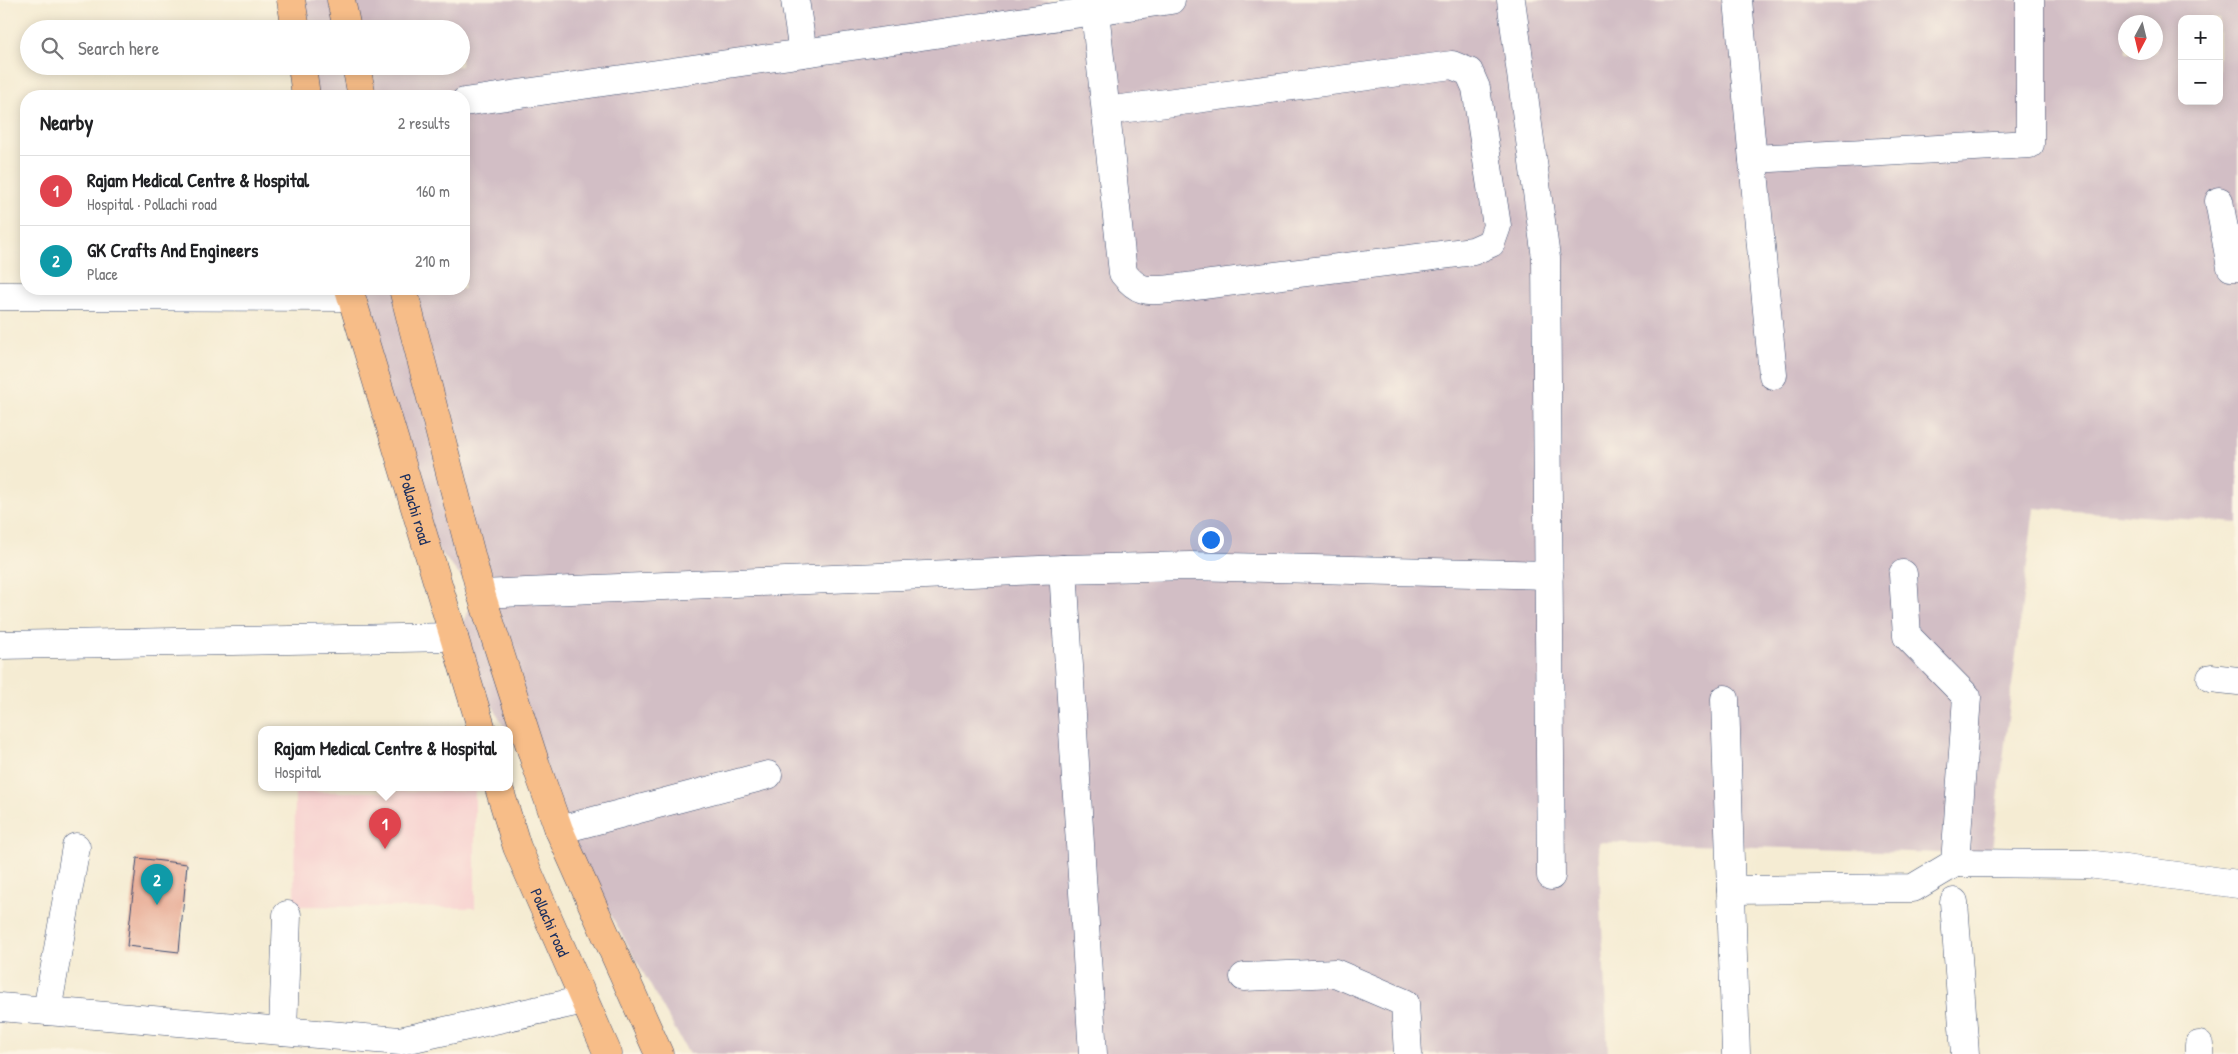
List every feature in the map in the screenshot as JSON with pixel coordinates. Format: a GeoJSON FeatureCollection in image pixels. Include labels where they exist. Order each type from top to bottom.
{"type":"FeatureCollection","features":[{"type":"Feature","properties":{"kind":"highway"},"geometry":{"type":"LineString","coordinates":[[291,0],[294,20]]}},
{"type":"Feature","properties":{"kind":"highway"},"geometry":{"type":"LineString","coordinates":[[341,0],[345,20]]}},
{"type":"Feature","properties":{"kind":"highway"},"geometry":{"type":"LineString","coordinates":[[303,75],[305,90]]}},
{"type":"Feature","properties":{"kind":"highway"},"geometry":{"type":"LineString","coordinates":[[358,75],[361,90]]}},
{"type":"Feature","properties":{"kind":"highway","name":"Pollachi road"},"geometry":{"type":"LineString","coordinates":[[351,295],[481,726]]}},
{"type":"Feature","properties":{"kind":"highway"},"geometry":{"type":"LineString","coordinates":[[405,295],[481,594],[559,830],[659,1054]]}},
{"type":"Feature","properties":{"kind":"highway","name":"Pollachi road"},"geometry":{"type":"LineString","coordinates":[[500,791],[517,847],[608,1054]]}},
{"type":"Feature","properties":{"kind":"street"},"geometry":{"type":"LineString","coordinates":[[795,0],[803,53]]}},
{"type":"Feature","properties":{"kind":"street"},"geometry":{"type":"LineString","coordinates":[[470,101],[1171,0]]}},
{"type":"Feature","properties":{"kind":"street"},"geometry":{"type":"LineString","coordinates":[[1512,0],[1546,258],[1551,876]]}},
{"type":"Feature","properties":{"kind":"street"},"geometry":{"type":"LineString","coordinates":[[1738,0],[1773,375]]}},
{"type":"Feature","properties":{"kind":"street"},"geometry":{"type":"LineString","coordinates":[[1753,159],[2030,144],[2030,0]]}},
{"type":"Feature","properties":{"kind":"street"},"geometry":{"type":"LineString","coordinates":[[1095,11],[1123,273],[1133,286],[1149,291],[1474,251],[1491,243],[1497,226],[1476,88],[1469,72],[1452,66],[1106,111]]}},
{"type":"Feature","properties":{"kind":"street"},"geometry":{"type":"LineString","coordinates":[[2219,202],[2231,267],[2238,267]]}},
{"type":"Feature","properties":{"kind":"street"},"geometry":{"type":"LineString","coordinates":[[0,296],[117,295]]}},
{"type":"Feature","properties":{"kind":"street"},"geometry":{"type":"LineString","coordinates":[[481,594],[1064,568],[1190,566],[1548,575]]}},
{"type":"Feature","properties":{"kind":"street"},"geometry":{"type":"LineString","coordinates":[[1064,568],[1093,1054]]}},
{"type":"Feature","properties":{"kind":"street"},"geometry":{"type":"LineString","coordinates":[[1903,574],[1907,636],[1966,697],[1955,863]]}},
{"type":"Feature","properties":{"kind":"street"},"geometry":{"type":"LineString","coordinates":[[0,645],[454,637]]}},
{"type":"Feature","properties":{"kind":"street"},"geometry":{"type":"LineString","coordinates":[[2211,678],[2238,681]]}},
{"type":"Feature","properties":{"kind":"street"},"geometry":{"type":"LineString","coordinates":[[1725,699],[1736,1054]]}},
{"type":"Feature","properties":{"kind":"street"},"geometry":{"type":"LineString","coordinates":[[559,830],[768,775]]}},
{"type":"Feature","properties":{"kind":"street"},"geometry":{"type":"LineString","coordinates":[[47,1011],[76,847]]}},
{"type":"Feature","properties":{"kind":"street"},"geometry":{"type":"LineString","coordinates":[[1731,890],[1913,888],[1955,863],[2088,864],[2238,884]]}},
{"type":"Feature","properties":{"kind":"street"},"geometry":{"type":"LineString","coordinates":[[1954,902],[1965,1054]]}},
{"type":"Feature","properties":{"kind":"street"},"geometry":{"type":"LineString","coordinates":[[283,1031],[287,915]]}},
{"type":"Feature","properties":{"kind":"street"},"geometry":{"type":"LineString","coordinates":[[1244,978],[1335,973],[1405,1003],[1408,1054]]}},
{"type":"Feature","properties":{"kind":"street"},"geometry":{"type":"LineString","coordinates":[[0,1007],[400,1041],[584,1000]]}},
{"type":"Feature","properties":{"kind":"shaded area"},"geometry":{"type":"Polygon","coordinates":[[[291,0],[2238,0],[2238,523],[2034,508],[1990,865],[1940,853],[1598,842],[1608,1054],[689,1054],[513,741],[513,726],[504,726],[454,637],[477,596],[422,530],[358,295],[470,295],[470,90],[305,90],[303,75],[470,75],[470,20],[294,20],[291,0]]]}},
{"type":"Feature","properties":{"kind":"shaded area"},"geometry":{"type":"Polygon","coordinates":[[[475,791],[475,908],[294,906],[295,792],[475,791]]]}},
{"type":"Feature","properties":{"kind":"building"},"geometry":{"type":"Polygon","coordinates":[[[137,858],[187,864],[179,952],[127,946],[137,858]]]}},
{"type":"Feature","properties":{"kind":"place","name":"Rajam Medical Centre & Hospital"},"geometry":{"type":"Point","coordinates":[385,849]}},
{"type":"Feature","properties":{"kind":"place","name":"GK Crafts And Engineers"},"geometry":{"type":"Point","coordinates":[157,905]}}]}
